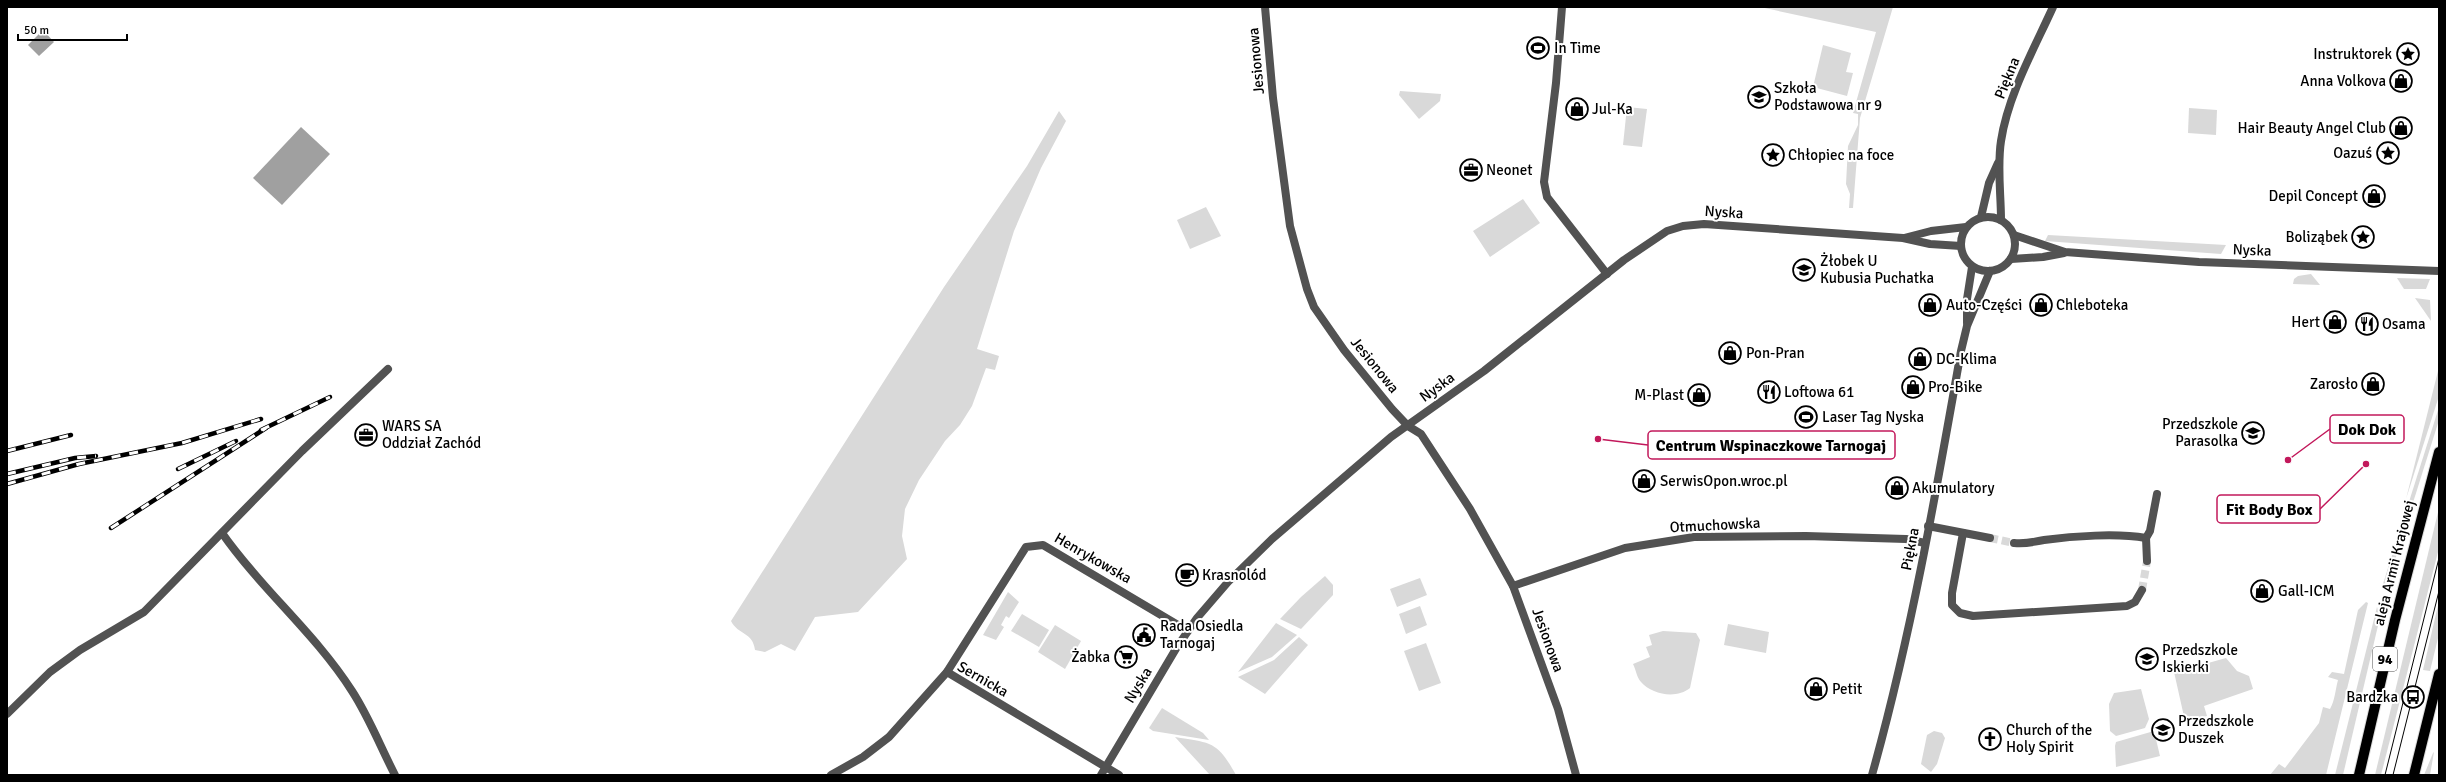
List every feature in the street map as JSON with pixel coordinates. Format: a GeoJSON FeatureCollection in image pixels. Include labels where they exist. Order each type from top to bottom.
{"type":"FeatureCollection","features":[{"type":"Feature","properties":{"kind":"main road","name":"aleja Armii Krajowej"},"geometry":{"type":"LineString","coordinates":[[2359,775],[2393,627],[2439,452]]}},
{"type":"Feature","properties":{"kind":"main road"},"geometry":{"type":"LineString","coordinates":[[2414,775],[2439,674]]}},
{"type":"Feature","properties":{"kind":"street","name":"Jesionowa"},"geometry":{"type":"LineString","coordinates":[[1265,7],[1273,98],[1290,226],[1306,289],[1314,307],[1344,350],[1408,426],[1421,434],[1470,509],[1513,586],[1558,709],[1576,775]]}},
{"type":"Feature","properties":{"kind":"street"},"geometry":{"type":"LineString","coordinates":[[1562,7],[1556,83],[1544,182],[1547,197],[1607,274]]}},
{"type":"Feature","properties":{"kind":"street","name":"Piękna"},"geometry":{"type":"LineString","coordinates":[[1982,217],[1990,183],[1998,162],[2001,140],[2011,106],[2053,7]]}},
{"type":"Feature","properties":{"kind":"street","name":"Piękna"},"geometry":{"type":"LineString","coordinates":[[1998,162],[2002,184],[2001,220]]}},
{"type":"Feature","properties":{"kind":"street"},"geometry":{"type":"LineString","coordinates":[[1982,217],[1991,217],[2001,220],[2009,227],[2014,235],[2015,248],[2011,259],[2003,267],[1990,271],[1981,271],[1972,267],[1963,255],[1961,246],[1961,239],[1966,227],[1982,217]]}},
{"type":"Feature","properties":{"kind":"street","name":"Nyska"},"geometry":{"type":"LineString","coordinates":[[1101,775],[1188,631],[1228,582],[1272,540],[1377,449],[1484,371],[1607,274],[1667,231],[1696,224],[1903,238],[1930,244],[1961,246]]}},
{"type":"Feature","properties":{"kind":"street","name":"Nyska"},"geometry":{"type":"LineString","coordinates":[[1903,238],[1931,231],[1966,227]]}},
{"type":"Feature","properties":{"kind":"street","name":"Nyska"},"geometry":{"type":"LineString","coordinates":[[2014,235],[2065,252],[2199,262],[2439,271]]}},
{"type":"Feature","properties":{"kind":"street","name":"Nyska"},"geometry":{"type":"LineString","coordinates":[[2011,259],[2043,257],[2065,252]]}},
{"type":"Feature","properties":{"kind":"street","name":"Piękna"},"geometry":{"type":"LineString","coordinates":[[1872,775],[1894,696],[1925,543],[1967,326],[1967,299],[1972,267]]}},
{"type":"Feature","properties":{"kind":"street","name":"Piękna"},"geometry":{"type":"LineString","coordinates":[[1967,326],[1990,271]]}},
{"type":"Feature","properties":{"kind":"street"},"geometry":{"type":"LineString","coordinates":[[7,714],[50,672],[80,650],[144,612],[388,369]]}},
{"type":"Feature","properties":{"kind":"street"},"geometry":{"type":"LineString","coordinates":[[2147,561],[2146,538],[2150,531],[2157,494]]}},
{"type":"Feature","properties":{"kind":"street"},"geometry":{"type":"LineString","coordinates":[[1928,526],[1990,538]]}},
{"type":"Feature","properties":{"kind":"street"},"geometry":{"type":"LineString","coordinates":[[222,533],[238,557],[333,665],[353,691],[396,775]]}},
{"type":"Feature","properties":{"kind":"street"},"geometry":{"type":"LineString","coordinates":[[1963,533],[1952,593],[1952,605],[1960,613],[1972,616],[2127,606],[2134,602],[2142,590]]}},
{"type":"Feature","properties":{"kind":"street"},"geometry":{"type":"LineString","coordinates":[[2014,543],[2030,544],[2044,540],[2128,535],[2146,538]]}},
{"type":"Feature","properties":{"kind":"street","name":"Otmuchowska"},"geometry":{"type":"LineString","coordinates":[[1513,586],[1626,548],[1694,537],[1806,536],[1906,539],[1925,543]]}},
{"type":"Feature","properties":{"kind":"street","name":"Henrykowska"},"geometry":{"type":"LineString","coordinates":[[947,672],[1026,547],[1043,545],[1188,631]]}},
{"type":"Feature","properties":{"kind":"street","name":"Sernicka"},"geometry":{"type":"LineString","coordinates":[[831,775],[863,757],[889,737],[947,672],[1119,775]]}},
{"type":"Feature","properties":{"kind":"shaded area"},"geometry":{"type":"Polygon","coordinates":[[[1760,7],[1893,7],[1860,118],[1853,208],[1849,208],[1850,194],[1846,184],[1848,146],[1858,125],[1858,114],[1853,113],[1876,32],[1760,7]]]}},
{"type":"Feature","properties":{"kind":"shaded area"},"geometry":{"type":"Polygon","coordinates":[[[43,30],[54,42],[39,56],[28,45],[43,30]]]}},
{"type":"Feature","properties":{"kind":"shaded area"},"geometry":{"type":"Polygon","coordinates":[[[1823,45],[1851,53],[1846,72],[1853,73],[1847,96],[1813,87],[1823,45]]]}},
{"type":"Feature","properties":{"kind":"shaded area"},"geometry":{"type":"Polygon","coordinates":[[[1400,91],[1441,94],[1440,101],[1419,119],[1399,95],[1400,91]]]}},
{"type":"Feature","properties":{"kind":"shaded area"},"geometry":{"type":"Polygon","coordinates":[[[1627,107],[1647,109],[1642,147],[1623,145],[1627,107]]]}},
{"type":"Feature","properties":{"kind":"shaded area"},"geometry":{"type":"Polygon","coordinates":[[[2189,108],[2217,110],[2216,135],[2188,133],[2189,108]]]}},
{"type":"Feature","properties":{"kind":"shaded area"},"geometry":{"type":"Polygon","coordinates":[[[1059,111],[1066,121],[1041,168],[1014,231],[977,349],[999,356],[995,370],[986,368],[972,406],[960,425],[945,441],[919,480],[905,509],[902,536],[907,559],[858,612],[815,617],[795,651],[781,644],[765,652],[755,650],[754,644],[751,640],[737,629],[731,621],[944,287],[1027,166],[1059,111]]]}},
{"type":"Feature","properties":{"kind":"shaded area"},"geometry":{"type":"Polygon","coordinates":[[[301,127],[330,154],[282,205],[253,178],[301,127]]]}},
{"type":"Feature","properties":{"kind":"shaded area"},"geometry":{"type":"Polygon","coordinates":[[[1523,199],[1540,223],[1490,257],[1473,231],[1523,199]]]}},
{"type":"Feature","properties":{"kind":"shaded area"},"geometry":{"type":"Polygon","coordinates":[[[1206,207],[1221,236],[1190,249],[1177,220],[1206,207]]]}},
{"type":"Feature","properties":{"kind":"shaded area"},"geometry":{"type":"Polygon","coordinates":[[[2048,235],[2226,245],[2221,254],[2045,241],[2048,235]]]}},
{"type":"Feature","properties":{"kind":"shaded area"},"geometry":{"type":"Polygon","coordinates":[[[2311,274],[2320,285],[2293,284],[2294,279],[2298,276],[2311,274]]]}},
{"type":"Feature","properties":{"kind":"shaded area"},"geometry":{"type":"Polygon","coordinates":[[[2397,278],[2430,279],[2426,289],[2404,289],[2397,278]]]}},
{"type":"Feature","properties":{"kind":"shaded area"},"geometry":{"type":"Polygon","coordinates":[[[2415,298],[2430,300],[2431,321],[2415,298]]]}},
{"type":"Feature","properties":{"kind":"shaded area"},"geometry":{"type":"Polygon","coordinates":[[[2439,367],[2438,399],[2406,499],[2439,367]]]}},
{"type":"Feature","properties":{"kind":"shaded area"},"geometry":{"type":"Polygon","coordinates":[[[2439,407],[2439,420],[2389,579],[2382,587],[2439,407]]]}},
{"type":"Feature","properties":{"kind":"shaded area"},"geometry":{"type":"Polygon","coordinates":[[[2439,508],[2439,548],[2381,775],[2375,775],[2439,508]]]}},
{"type":"Feature","properties":{"kind":"shaded area"},"geometry":{"type":"Polygon","coordinates":[[[1325,576],[1333,585],[1333,595],[1301,629],[1280,619],[1301,597],[1325,576]]]}},
{"type":"Feature","properties":{"kind":"shaded area"},"geometry":{"type":"Polygon","coordinates":[[[1420,578],[1427,595],[1397,607],[1390,589],[1420,578]]]}},
{"type":"Feature","properties":{"kind":"shaded area"},"geometry":{"type":"Polygon","coordinates":[[[1008,592],[1019,602],[1009,618],[1006,616],[1001,625],[1004,627],[996,640],[983,635],[1008,592]]]}},
{"type":"Feature","properties":{"kind":"shaded area"},"geometry":{"type":"Polygon","coordinates":[[[2439,601],[2439,634],[2430,671],[2423,670],[2439,601]]]}},
{"type":"Feature","properties":{"kind":"shaded area"},"geometry":{"type":"Polygon","coordinates":[[[2366,602],[2368,603],[2326,775],[2270,775],[2279,764],[2285,768],[2319,723],[2323,707],[2330,709],[2332,706],[2338,680],[2328,677],[2332,672],[2344,674],[2358,610],[2366,602]]]}},
{"type":"Feature","properties":{"kind":"shaded area"},"geometry":{"type":"Polygon","coordinates":[[[1420,606],[1427,625],[1406,634],[1399,614],[1420,606]]]}},
{"type":"Feature","properties":{"kind":"shaded area"},"geometry":{"type":"Polygon","coordinates":[[[2377,607],[2380,617],[2343,775],[2335,775],[2377,607]]]}},
{"type":"Feature","properties":{"kind":"shaded area"},"geometry":{"type":"Polygon","coordinates":[[[1022,614],[1049,630],[1039,647],[1011,631],[1022,614]]]}},
{"type":"Feature","properties":{"kind":"shaded area"},"geometry":{"type":"Polygon","coordinates":[[[1276,623],[1297,635],[1272,657],[1238,672],[1276,623]]]}},
{"type":"Feature","properties":{"kind":"shaded area"},"geometry":{"type":"Polygon","coordinates":[[[1728,624],[1769,632],[1766,653],[1724,645],[1728,624]]]}},
{"type":"Feature","properties":{"kind":"shaded area"},"geometry":{"type":"Polygon","coordinates":[[[1055,625],[1081,641],[1065,669],[1038,652],[1055,625]]]}},
{"type":"Feature","properties":{"kind":"shaded area"},"geometry":{"type":"Polygon","coordinates":[[[1663,631],[1696,633],[1700,640],[1690,688],[1678,694],[1658,693],[1651,690],[1638,678],[1633,664],[1650,657],[1646,647],[1652,645],[1649,635],[1663,631]]]}},
{"type":"Feature","properties":{"kind":"shaded area"},"geometry":{"type":"Polygon","coordinates":[[[1299,637],[1308,645],[1265,694],[1238,677],[1274,660],[1299,637]]]}},
{"type":"Feature","properties":{"kind":"shaded area"},"geometry":{"type":"Polygon","coordinates":[[[1426,643],[1441,683],[1419,691],[1404,651],[1426,643]]]}},
{"type":"Feature","properties":{"kind":"shaded area"},"geometry":{"type":"Polygon","coordinates":[[[2226,658],[2237,671],[2249,676],[2253,689],[2204,706],[2207,716],[2185,721],[2172,663],[2174,664],[2176,672],[2226,658]]]}},
{"type":"Feature","properties":{"kind":"shaded area"},"geometry":{"type":"Polygon","coordinates":[[[2141,689],[2149,719],[2145,728],[2116,736],[2110,731],[2109,704],[2114,693],[2141,689]]]}},
{"type":"Feature","properties":{"kind":"shaded area"},"geometry":{"type":"Polygon","coordinates":[[[1162,708],[1203,733],[1209,740],[1153,731],[1149,728],[1162,708]]]}},
{"type":"Feature","properties":{"kind":"shaded area"},"geometry":{"type":"Polygon","coordinates":[[[1934,731],[1942,733],[1945,738],[1937,764],[1931,772],[1921,764],[1927,735],[1934,731]]]}},
{"type":"Feature","properties":{"kind":"shaded area"},"geometry":{"type":"Polygon","coordinates":[[[2154,731],[2160,756],[2116,767],[2116,742],[2154,731]]]}},
{"type":"Feature","properties":{"kind":"shaded area"},"geometry":{"type":"Polygon","coordinates":[[[1175,737],[1206,743],[1212,746],[1224,756],[1236,775],[1210,775],[1175,737]]]}},
{"type":"Feature","properties":{"kind":"shaded area"},"geometry":{"type":"Polygon","coordinates":[[[2434,752],[2430,775],[2424,775],[2433,753],[2434,752]]]}},
{"type":"Feature","properties":{"kind":"tunnel"},"geometry":{"type":"LineString","coordinates":[[1990,538],[2014,543]]}},
{"type":"Feature","properties":{"kind":"tunnel"},"geometry":{"type":"LineString","coordinates":[[2142,590],[2147,561]]}},
{"type":"Feature","properties":{"kind":"tram line"},"geometry":{"type":"LineString","coordinates":[[2385,775],[2439,558]]}},
{"type":"Feature","properties":{"kind":"tram line"},"geometry":{"type":"LineString","coordinates":[[2393,775],[2439,591]]}},
{"type":"Feature","properties":{"kind":"railway"},"geometry":{"type":"LineString","coordinates":[[261,430],[330,397]]}},
{"type":"Feature","properties":{"kind":"railway"},"geometry":{"type":"LineString","coordinates":[[7,484],[79,464],[182,443],[261,419]]}},
{"type":"Feature","properties":{"kind":"railway"},"geometry":{"type":"LineString","coordinates":[[111,528],[266,428]]}},
{"type":"Feature","properties":{"kind":"railway"},"geometry":{"type":"LineString","coordinates":[[7,451],[71,435]]}},
{"type":"Feature","properties":{"kind":"railway"},"geometry":{"type":"LineString","coordinates":[[178,469],[236,441]]}},
{"type":"Feature","properties":{"kind":"railway"},"geometry":{"type":"LineString","coordinates":[[7,474],[75,458],[96,456]]}},
{"type":"Feature","properties":{"kind":"place","name":"In Time"},"geometry":{"type":"Point","coordinates":[1538,48]}},
{"type":"Feature","properties":{"kind":"place","name":"Instruktorek"},"geometry":{"type":"Point","coordinates":[2408,54]}},
{"type":"Feature","properties":{"kind":"place","name":"Anna Volkova"},"geometry":{"type":"Point","coordinates":[2401,81]}},
{"type":"Feature","properties":{"kind":"place","name":"Szkoła Podstawowa nr 9"},"geometry":{"type":"Point","coordinates":[1759,97]}},
{"type":"Feature","properties":{"kind":"place","name":"Jul-Ka"},"geometry":{"type":"Point","coordinates":[1577,109]}},
{"type":"Feature","properties":{"kind":"place","name":"Hair Beauty Angel Club"},"geometry":{"type":"Point","coordinates":[2401,128]}},
{"type":"Feature","properties":{"kind":"place","name":"Oazuś"},"geometry":{"type":"Point","coordinates":[2388,153]}},
{"type":"Feature","properties":{"kind":"place","name":"Chłopiec na foce"},"geometry":{"type":"Point","coordinates":[1773,155]}},
{"type":"Feature","properties":{"kind":"place","name":"Neonet"},"geometry":{"type":"Point","coordinates":[1471,170]}},
{"type":"Feature","properties":{"kind":"place","name":"Depil Concept"},"geometry":{"type":"Point","coordinates":[2374,196]}},
{"type":"Feature","properties":{"kind":"place","name":"Boliząbek"},"geometry":{"type":"Point","coordinates":[2363,237]}},
{"type":"Feature","properties":{"kind":"place","name":"Żłobek U Kubusia Puchatka"},"geometry":{"type":"Point","coordinates":[1804,270]}},
{"type":"Feature","properties":{"kind":"place","name":"Auto-Części"},"geometry":{"type":"Point","coordinates":[1930,305]}},
{"type":"Feature","properties":{"kind":"place","name":"Chleboteka"},"geometry":{"type":"Point","coordinates":[2041,305]}},
{"type":"Feature","properties":{"kind":"place","name":"Hert"},"geometry":{"type":"Point","coordinates":[2335,322]}},
{"type":"Feature","properties":{"kind":"place","name":"Osama"},"geometry":{"type":"Point","coordinates":[2367,324]}},
{"type":"Feature","properties":{"kind":"place","name":"Pon-Pran"},"geometry":{"type":"Point","coordinates":[1730,353]}},
{"type":"Feature","properties":{"kind":"place","name":"DC-Klima"},"geometry":{"type":"Point","coordinates":[1920,359]}},
{"type":"Feature","properties":{"kind":"place","name":"Zarosło"},"geometry":{"type":"Point","coordinates":[2373,384]}},
{"type":"Feature","properties":{"kind":"place","name":"Pro-Bike"},"geometry":{"type":"Point","coordinates":[1913,387]}},
{"type":"Feature","properties":{"kind":"place","name":"Loftowa 61"},"geometry":{"type":"Point","coordinates":[1769,392]}},
{"type":"Feature","properties":{"kind":"place","name":"M-Plast"},"geometry":{"type":"Point","coordinates":[1699,395]}},
{"type":"Feature","properties":{"kind":"place","name":"Laser Tag Nyska"},"geometry":{"type":"Point","coordinates":[1806,417]}},
{"type":"Feature","properties":{"kind":"place","name":"Przedszkole Parasolka"},"geometry":{"type":"Point","coordinates":[2253,433]}},
{"type":"Feature","properties":{"kind":"place","name":"WARS SA Oddział Zachód"},"geometry":{"type":"Point","coordinates":[366,435]}},
{"type":"Feature","properties":{"kind":"place","name":"Centrum Wspinaczkowe Tarnogaj"},"geometry":{"type":"Point","coordinates":[1598,439]}},
{"type":"Feature","properties":{"kind":"place","name":"Dok Dok"},"geometry":{"type":"Point","coordinates":[2288,460]}},
{"type":"Feature","properties":{"kind":"place","name":"Fit Body Box"},"geometry":{"type":"Point","coordinates":[2366,464]}},
{"type":"Feature","properties":{"kind":"place","name":"SerwisOpon.wroc.pl"},"geometry":{"type":"Point","coordinates":[1644,481]}},
{"type":"Feature","properties":{"kind":"place","name":"Akumulatory"},"geometry":{"type":"Point","coordinates":[1897,488]}},
{"type":"Feature","properties":{"kind":"place","name":"Krasnolód"},"geometry":{"type":"Point","coordinates":[1187,575]}},
{"type":"Feature","properties":{"kind":"place","name":"Gall-ICM"},"geometry":{"type":"Point","coordinates":[2262,591]}},
{"type":"Feature","properties":{"kind":"place","name":"Rada Osiedla Tarnogaj"},"geometry":{"type":"Point","coordinates":[1144,635]}},
{"type":"Feature","properties":{"kind":"place","name":"Żabka"},"geometry":{"type":"Point","coordinates":[1126,657]}},
{"type":"Feature","properties":{"kind":"place","name":"Przedszkole Iskierki"},"geometry":{"type":"Point","coordinates":[2147,659]}},
{"type":"Feature","properties":{"kind":"place","name":"Petit"},"geometry":{"type":"Point","coordinates":[1816,689]}},
{"type":"Feature","properties":{"kind":"place","name":"Bardzka"},"geometry":{"type":"Point","coordinates":[2413,697]}},
{"type":"Feature","properties":{"kind":"place","name":"Przedszkole Duszek"},"geometry":{"type":"Point","coordinates":[2163,730]}},
{"type":"Feature","properties":{"kind":"place","name":"Church of the Holy Spirit"},"geometry":{"type":"Point","coordinates":[1990,739]}}]}
